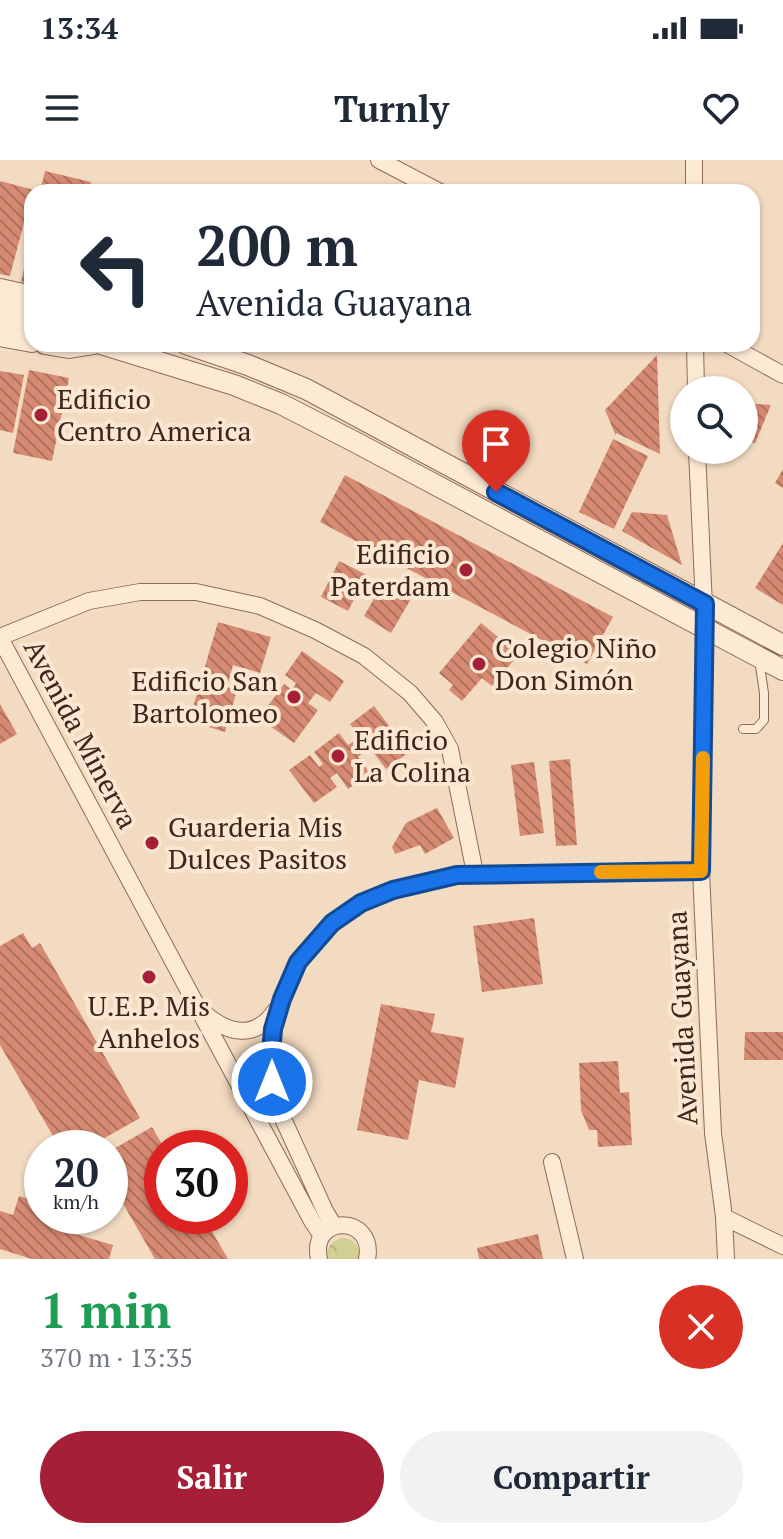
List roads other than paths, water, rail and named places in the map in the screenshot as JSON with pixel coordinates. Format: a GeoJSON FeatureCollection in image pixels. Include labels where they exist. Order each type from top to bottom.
{"type":"FeatureCollection","features":[{"type":"Feature","properties":{"kind":"street"},"geometry":{"type":"LineString","coordinates":[[379,160],[425,184]]}},
{"type":"Feature","properties":{"kind":"street"},"geometry":{"type":"LineString","coordinates":[[694,160],[694,184]]}},
{"type":"Feature","properties":{"kind":"street"},"geometry":{"type":"LineString","coordinates":[[0,289],[24,294]]}},
{"type":"Feature","properties":{"kind":"street"},"geometry":{"type":"LineString","coordinates":[[0,305],[24,310]]}},
{"type":"Feature","properties":{"kind":"street"},"geometry":{"type":"LineString","coordinates":[[0,320],[24,325]]}},
{"type":"Feature","properties":{"kind":"street"},"geometry":{"type":"LineString","coordinates":[[0,336],[24,340]]}},
{"type":"Feature","properties":{"kind":"street"},"geometry":{"type":"LineString","coordinates":[[127,352],[234,385],[281,404],[783,670]]}},
{"type":"Feature","properties":{"kind":"street"},"geometry":{"type":"LineString","coordinates":[[210,352],[306,389],[783,645]]}},
{"type":"Feature","properties":{"kind":"street"},"geometry":{"type":"LineString","coordinates":[[695,352],[696,376]]}},
{"type":"Feature","properties":{"kind":"street"},"geometry":{"type":"LineString","coordinates":[[741,352],[783,375]]}},
{"type":"Feature","properties":{"kind":"street"},"geometry":{"type":"LineString","coordinates":[[698,464],[705,604]]}},
{"type":"Feature","properties":{"kind":"street"},"geometry":{"type":"LineString","coordinates":[[0,637],[89,601],[140,592],[196,592],[260,606],[315,630],[364,656],[410,693],[435,722],[450,749],[475,873]]}},
{"type":"Feature","properties":{"kind":"street","name":"Avenida Guayana"},"geometry":{"type":"LineString","coordinates":[[705,604],[701,871],[713,1133],[726,1259]]}},
{"type":"Feature","properties":{"kind":"street","name":"Avenida Minerva"},"geometry":{"type":"LineString","coordinates":[[0,637],[312,1221],[328,1231]]}},
{"type":"Feature","properties":{"kind":"street"},"geometry":{"type":"LineString","coordinates":[[197,1006],[225,1028],[235,1031],[256,1029],[274,1014],[298,962],[332,923],[361,903],[393,890],[475,873],[701,871]]}},
{"type":"Feature","properties":{"kind":"street"},"geometry":{"type":"LineString","coordinates":[[282,999],[273,1029],[270,1065],[274,1099],[325,1211],[328,1231],[317,1249],[319,1259]]}},
{"type":"Feature","properties":{"kind":"street"},"geometry":{"type":"LineString","coordinates":[[552,1162],[575,1259]]}},
{"type":"Feature","properties":{"kind":"street"},"geometry":{"type":"LineString","coordinates":[[724,1217],[783,1246]]}},
{"type":"Feature","properties":{"kind":"street"},"geometry":{"type":"LineString","coordinates":[[328,1231],[350,1226],[363,1235],[368,1244],[367,1259]]}},
{"type":"Feature","properties":{"kind":"lane"},"geometry":{"type":"LineString","coordinates":[[743,729],[756,729],[764,720],[759,658]]}},
{"type":"Feature","properties":{"kind":"place","name":"Edificio Centro America"},"geometry":{"type":"Point","coordinates":[41,415]}},
{"type":"Feature","properties":{"kind":"place","name":"Edificio Paterdam"},"geometry":{"type":"Point","coordinates":[466,570]}},
{"type":"Feature","properties":{"kind":"place","name":"Colegio Niño Don Simón"},"geometry":{"type":"Point","coordinates":[479,664]}},
{"type":"Feature","properties":{"kind":"place","name":"Edificio San Bartolomeo"},"geometry":{"type":"Point","coordinates":[294,697]}},
{"type":"Feature","properties":{"kind":"place","name":"Edificio La Colina"},"geometry":{"type":"Point","coordinates":[338,756]}},
{"type":"Feature","properties":{"kind":"place","name":"Guarderia Mis Dulces Pasitos"},"geometry":{"type":"Point","coordinates":[152,843]}},
{"type":"Feature","properties":{"kind":"place","name":"U.E.P. Mis Anhelos"},"geometry":{"type":"Point","coordinates":[149,977]}}]}
